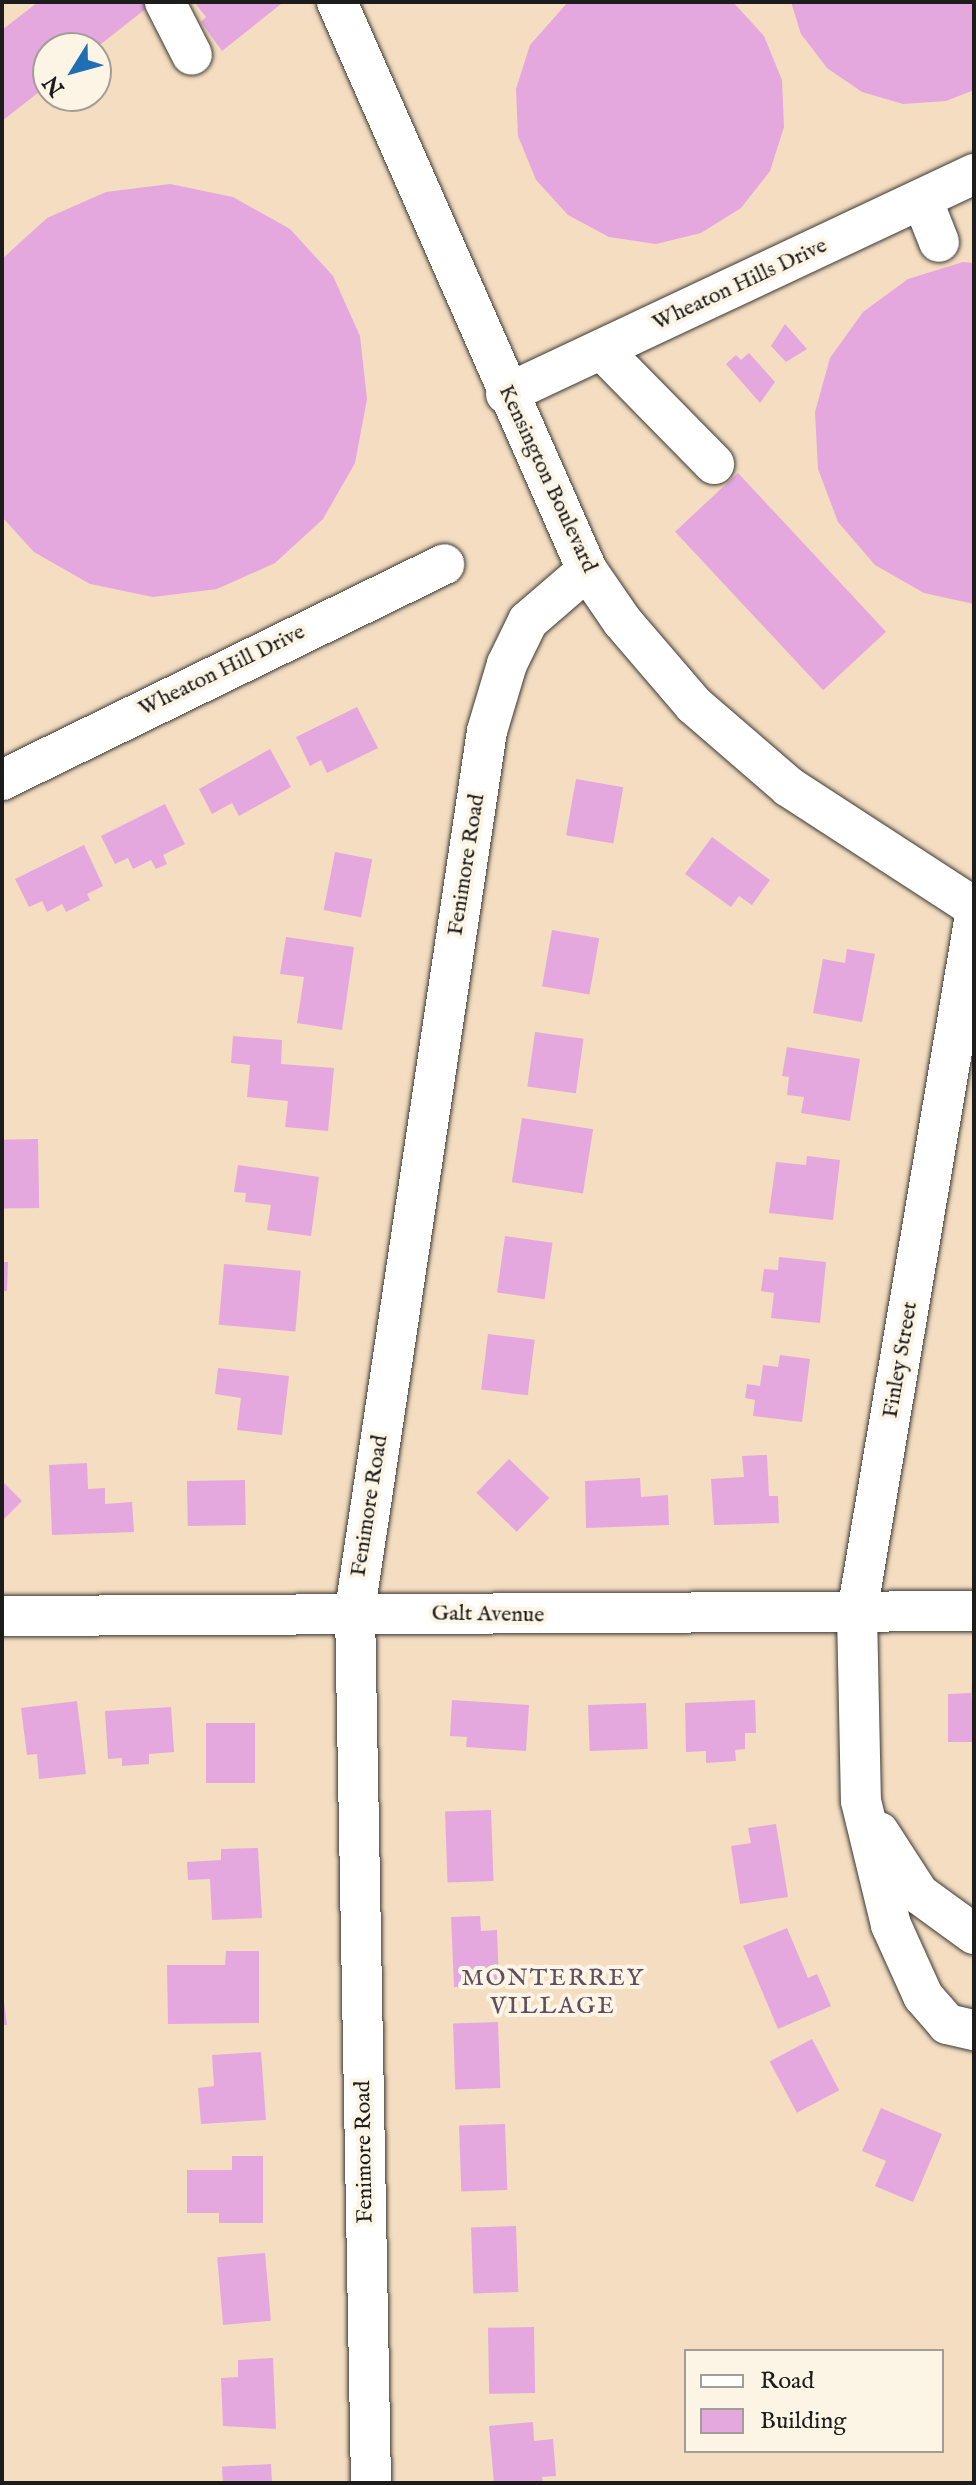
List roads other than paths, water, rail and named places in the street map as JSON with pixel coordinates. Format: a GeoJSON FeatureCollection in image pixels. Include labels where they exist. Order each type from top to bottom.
{"type":"FeatureCollection","features":[{"type":"Feature","properties":{"kind":"street"},"geometry":{"type":"LineString","coordinates":[[165,2],[192,55]]}},
{"type":"Feature","properties":{"kind":"street","name":"Kensington Boulevard"},"geometry":{"type":"LineString","coordinates":[[337,2],[506,394],[587,570],[622,621],[706,716],[789,787],[974,907]]}},
{"type":"Feature","properties":{"kind":"street","name":"Wheaton Hills Drive"},"geometry":{"type":"LineString","coordinates":[[506,394],[974,174]]}},
{"type":"Feature","properties":{"kind":"street"},"geometry":{"type":"LineString","coordinates":[[922,199],[939,242]]}},
{"type":"Feature","properties":{"kind":"street"},"geometry":{"type":"LineString","coordinates":[[602,350],[714,464]]}},
{"type":"Feature","properties":{"kind":"street","name":"Wheaton Hill Drive"},"geometry":{"type":"LineString","coordinates":[[2,780],[444,564]]}},
{"type":"Feature","properties":{"kind":"street","name":"Fenimore Road"},"geometry":{"type":"LineString","coordinates":[[371,2483],[355,1610],[487,731],[507,664],[528,621],[587,570]]}},
{"type":"Feature","properties":{"kind":"street","name":"Finley Street"},"geometry":{"type":"LineString","coordinates":[[974,921],[857,1613],[861,1801],[891,1925],[923,1996],[947,2024],[974,2030]]}},
{"type":"Feature","properties":{"kind":"street","name":"Galt Avenue"},"geometry":{"type":"LineString","coordinates":[[2,1616],[355,1610],[482,1617],[974,1611]]}},
{"type":"Feature","properties":{"kind":"street"},"geometry":{"type":"LineString","coordinates":[[861,1801],[919,1894],[974,1934]]}},
{"type":"Feature","properties":{"kind":"district","name":"MONTERREY VILLAGE"},"geometry":{"type":"Point","coordinates":[553,1993]}}]}
